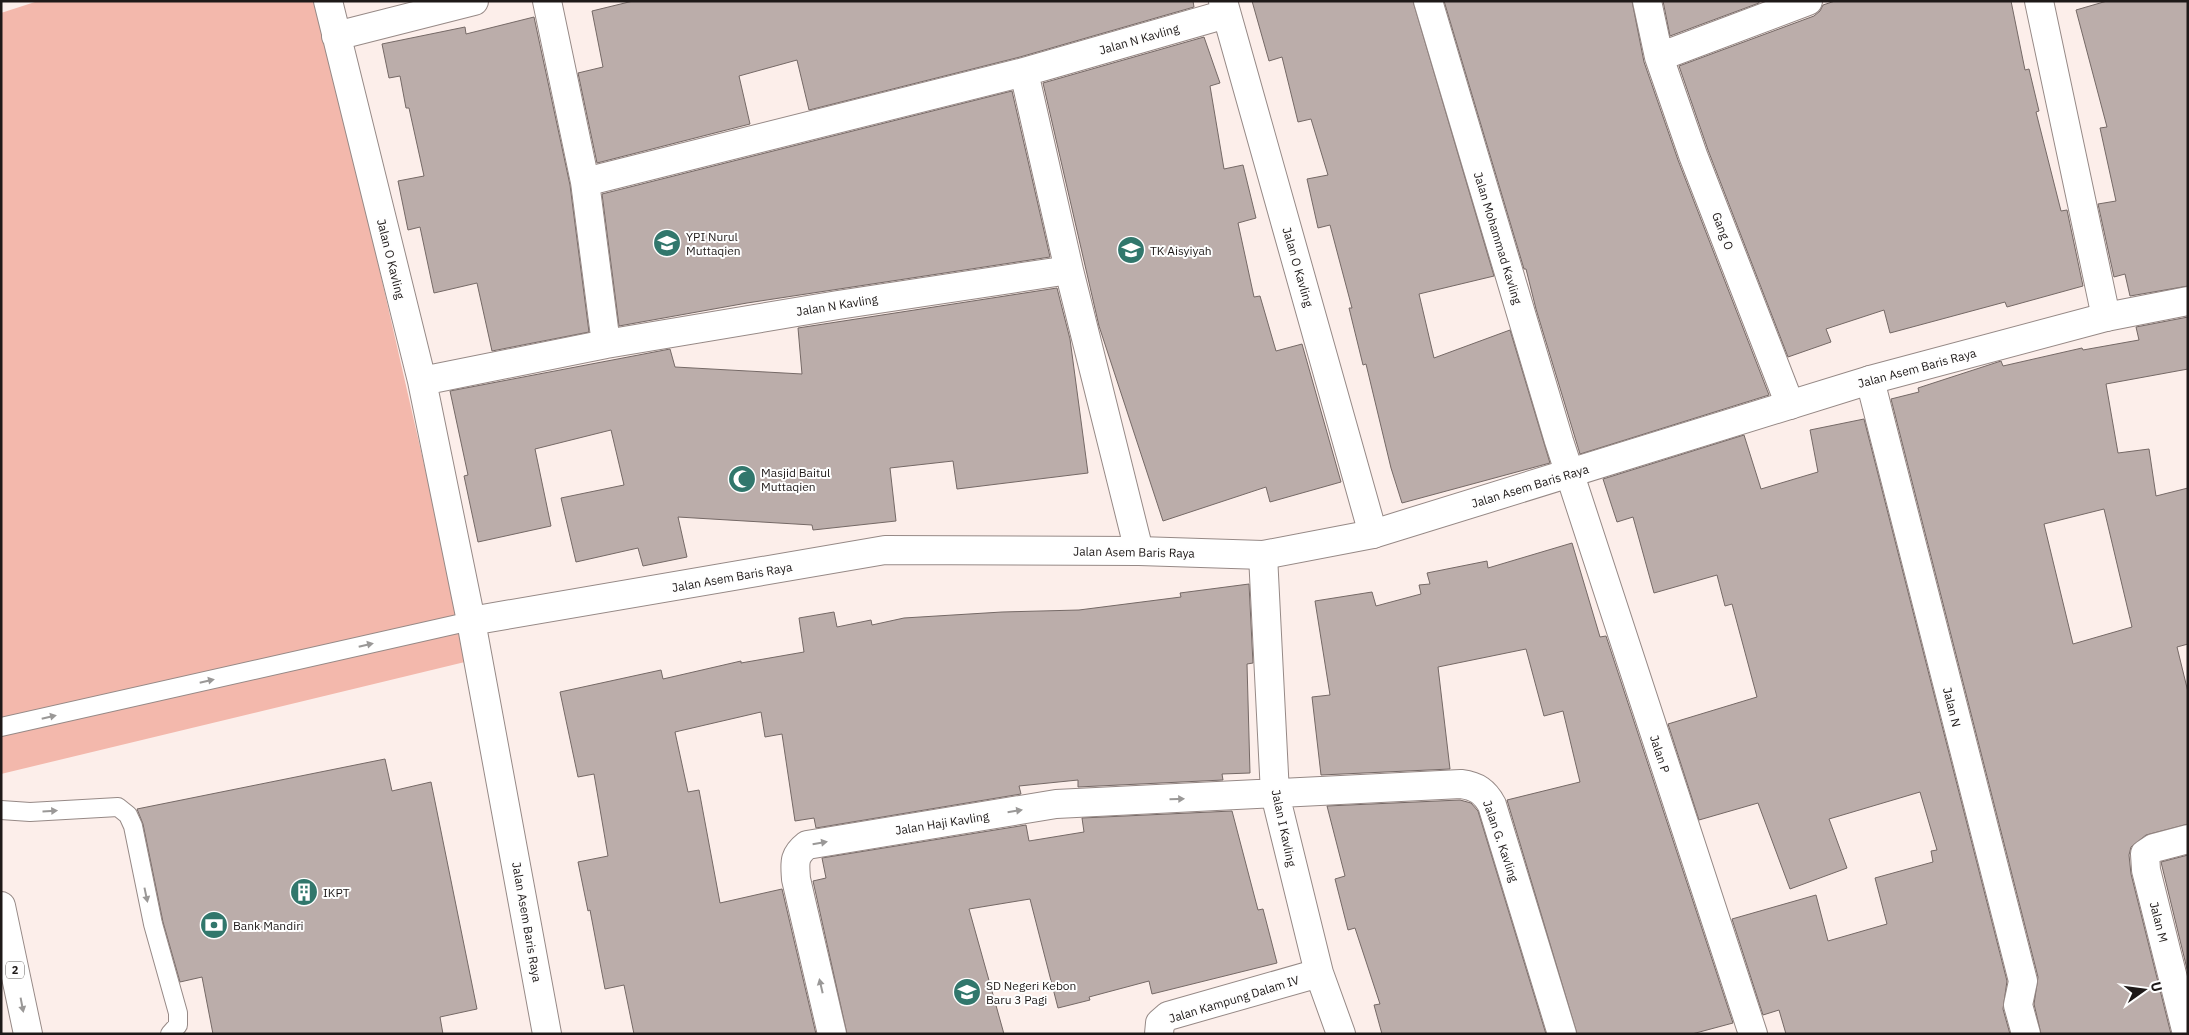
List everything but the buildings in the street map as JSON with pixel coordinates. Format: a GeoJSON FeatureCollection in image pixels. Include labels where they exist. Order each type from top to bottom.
{"type":"FeatureCollection","features":[{"type":"Feature","properties":{"kind":"main road","name":"Jalan O Kavling"},"geometry":{"type":"LineString","coordinates":[[328,1],[422,381],[471,622]]}},
{"type":"Feature","properties":{"kind":"main road"},"geometry":{"type":"LineString","coordinates":[[336,36],[474,1]]}},
{"type":"Feature","properties":{"kind":"main road"},"geometry":{"type":"LineString","coordinates":[[547,1],[585,182],[606,344]]}},
{"type":"Feature","properties":{"kind":"main road","name":"Jalan Mohammad Kavling"},"geometry":{"type":"LineString","coordinates":[[1428,1],[1558,441],[1570,474]]}},
{"type":"Feature","properties":{"kind":"main road","name":"Gang O"},"geometry":{"type":"LineString","coordinates":[[1647,1],[1659,56],[1693,154],[1790,405]]}},
{"type":"Feature","properties":{"kind":"main road"},"geometry":{"type":"LineString","coordinates":[[1659,56],[1808,1]]}},
{"type":"Feature","properties":{"kind":"main road"},"geometry":{"type":"LineString","coordinates":[[2048,3],[2106,317]]}},
{"type":"Feature","properties":{"kind":"main road","name":"Jalan O Kavling"},"geometry":{"type":"LineString","coordinates":[[1224,8],[1373,534]]}},
{"type":"Feature","properties":{"kind":"main road","name":"Jalan N Kavling"},"geometry":{"type":"LineString","coordinates":[[585,182],[1024,72],[1224,8]]}},
{"type":"Feature","properties":{"kind":"main road"},"geometry":{"type":"LineString","coordinates":[[1024,72],[1069,270],[1139,551]]}},
{"type":"Feature","properties":{"kind":"main road","name":"Jalan N Kavling"},"geometry":{"type":"LineString","coordinates":[[422,381],[606,344],[838,305],[1069,270]]}},
{"type":"Feature","properties":{"kind":"main road","name":"Jalan Asem Baris Raya"},"geometry":{"type":"LineString","coordinates":[[547,1034],[471,622],[885,550],[1139,551],[1263,555],[1373,534],[1870,380],[2106,317],[2188,302]]}},
{"type":"Feature","properties":{"kind":"main road","name":"Jalan N"},"geometry":{"type":"LineString","coordinates":[[1870,380],[2023,982],[2018,1005],[2026,1034]]}},
{"type":"Feature","properties":{"kind":"main road","name":"Jalan P"},"geometry":{"type":"LineString","coordinates":[[1570,474],[1590,541],[1752,1034]]}},
{"type":"Feature","properties":{"kind":"main road","name":"Jalan I Kavling"},"geometry":{"type":"LineString","coordinates":[[1263,555],[1275,794],[1319,973],[1341,1034]]}},
{"type":"Feature","properties":{"kind":"main road","name":"Jalan G. Kavling"},"geometry":{"type":"LineString","coordinates":[[1275,794],[1461,784],[1478,788],[1486,795],[1492,805],[1562,1034]]}},
{"type":"Feature","properties":{"kind":"main road","name":"Jalan Haji Kavling"},"geometry":{"type":"LineString","coordinates":[[832,1034],[796,879],[795,864],[798,852],[807,845],[1056,804],[1275,794]]}},
{"type":"Feature","properties":{"kind":"main road","name":"Jalan M"},"geometry":{"type":"LineString","coordinates":[[2187,1034],[2146,870],[2145,854],[2154,848],[2188,840]]}},
{"type":"Feature","properties":{"kind":"main road","name":"2"},"geometry":{"type":"LineString","coordinates":[[1,906],[28,1034]]}},
{"type":"Feature","properties":{"kind":"main road","name":"Jalan Kampung Dalam IV"},"geometry":{"type":"LineString","coordinates":[[1159,1034],[1160,1023],[1168,1016],[1319,973]]}},
{"type":"Feature","properties":{"kind":"lane"},"geometry":{"type":"LineString","coordinates":[[1,727],[471,622]]}},
{"type":"Feature","properties":{"kind":"lane"},"geometry":{"type":"LineString","coordinates":[[1,810],[30,812],[118,808],[128,815],[133,826],[153,924],[178,1013],[178,1025],[170,1034]]}},
{"type":"Feature","properties":{"kind":"shaded area"},"geometry":{"type":"Polygon","coordinates":[[[38,1],[318,1],[469,661],[1,774],[1,13],[38,1]]]}},
{"type":"Feature","properties":{"kind":"place","name":"YPI Nurul Muttaqien"},"geometry":{"type":"Point","coordinates":[667,243]}},
{"type":"Feature","properties":{"kind":"place","name":"TK Aisyiyah"},"geometry":{"type":"Point","coordinates":[1131,250]}},
{"type":"Feature","properties":{"kind":"place","name":"Masjid Baitul Muttaqien"},"geometry":{"type":"Point","coordinates":[742,479]}},
{"type":"Feature","properties":{"kind":"place","name":"IKPT"},"geometry":{"type":"Point","coordinates":[304,892]}},
{"type":"Feature","properties":{"kind":"place","name":"Bank Mandiri"},"geometry":{"type":"Point","coordinates":[214,925]}},
{"type":"Feature","properties":{"kind":"place","name":"SD Negeri Kebon Baru 3 Pagi"},"geometry":{"type":"Point","coordinates":[967,992]}}]}
